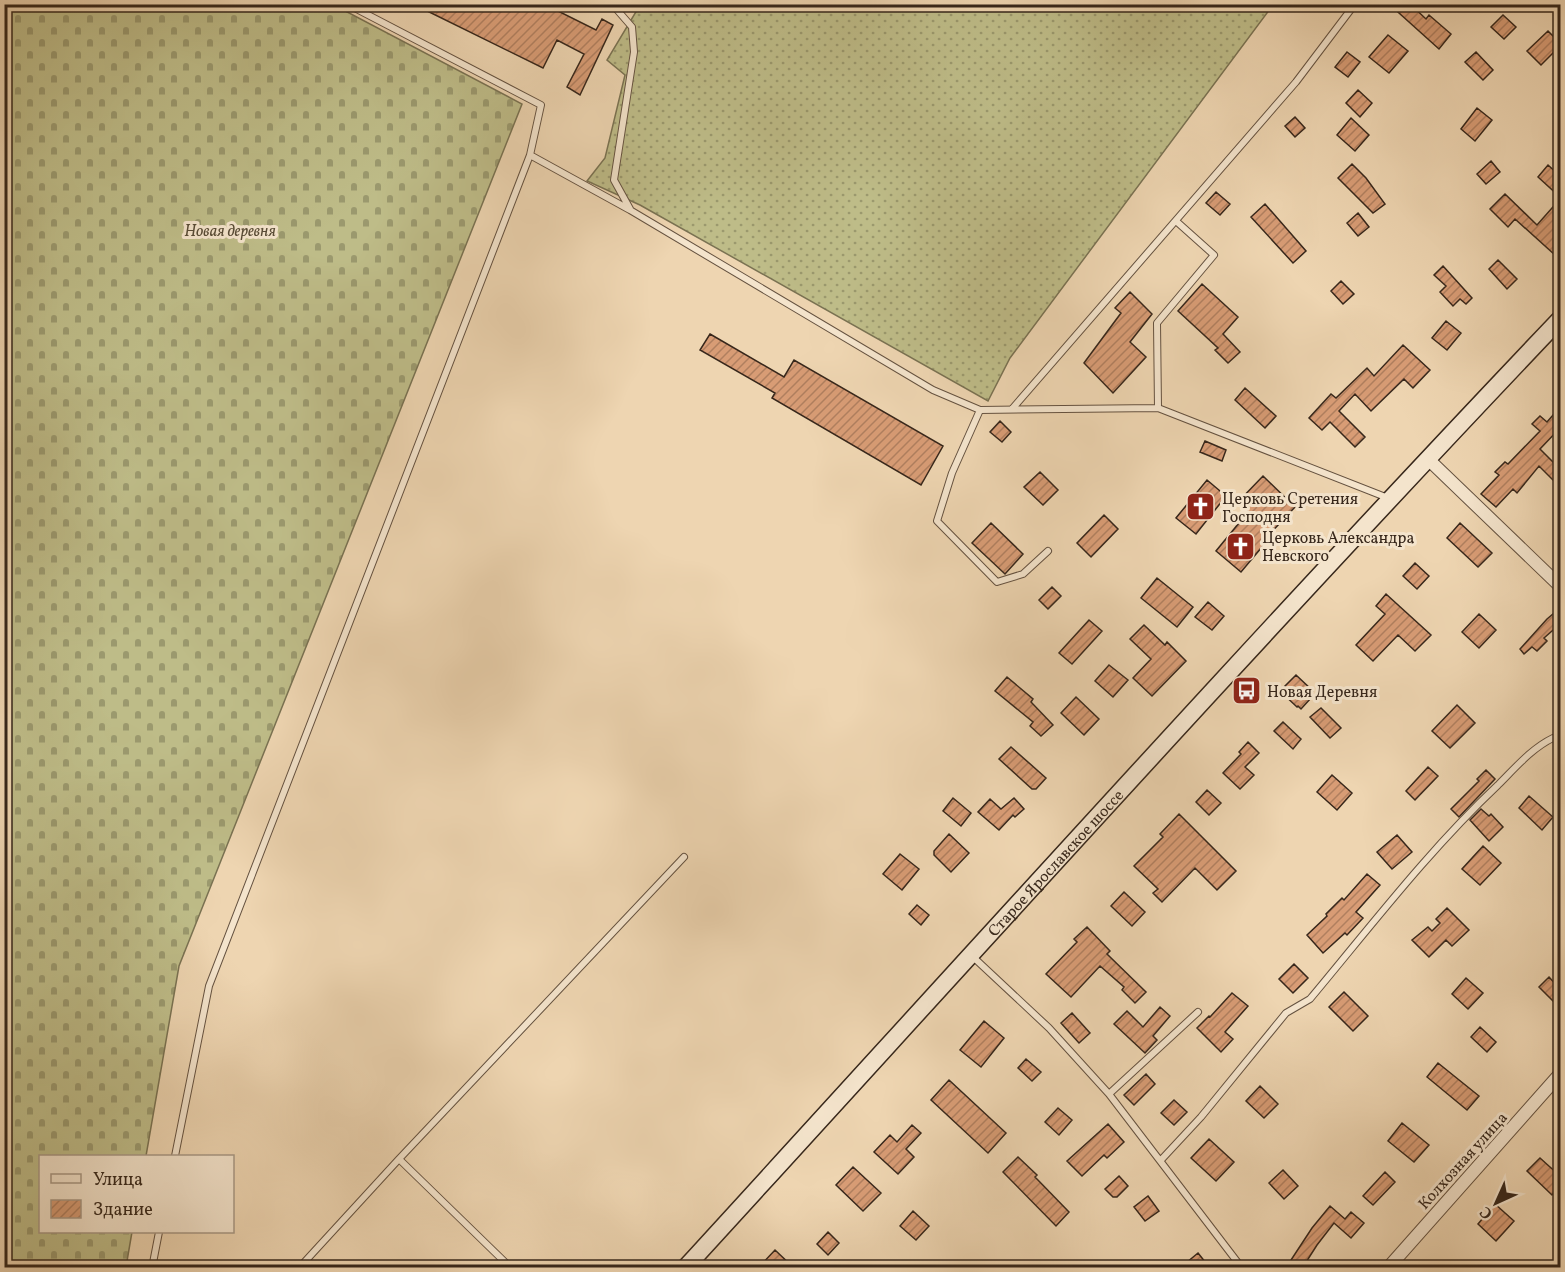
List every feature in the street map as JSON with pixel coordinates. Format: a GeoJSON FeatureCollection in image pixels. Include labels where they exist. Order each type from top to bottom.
{"type":"FeatureCollection","features":[{"type":"Feature","properties":{"kind":"main road","name":"Старое Ярославское шоссе"},"geometry":{"type":"LineString","coordinates":[[685,1268],[1391,499],[1560,319]]}},
{"type":"Feature","properties":{"kind":"street"},"geometry":{"type":"LineString","coordinates":[[1428,459],[1560,586]]}},
{"type":"Feature","properties":{"kind":"street","name":"Колхозная улица"},"geometry":{"type":"LineString","coordinates":[[1388,1268],[1560,1074]]}},
{"type":"Feature","properties":{"kind":"lane"},"geometry":{"type":"LineString","coordinates":[[175,1155],[209,986],[530,155],[542,105],[347,4]]}},
{"type":"Feature","properties":{"kind":"lane"},"geometry":{"type":"LineString","coordinates":[[612,4],[632,27],[634,52],[614,180],[630,210]]}},
{"type":"Feature","properties":{"kind":"lane"},"geometry":{"type":"LineString","coordinates":[[1011,409],[1296,82],[1356,4]]}},
{"type":"Feature","properties":{"kind":"lane"},"geometry":{"type":"LineString","coordinates":[[530,155],[630,210],[933,390],[980,410],[1158,408],[1391,499]]}},
{"type":"Feature","properties":{"kind":"lane"},"geometry":{"type":"LineString","coordinates":[[1158,408],[1157,323],[1214,255],[1176,221]]}},
{"type":"Feature","properties":{"kind":"lane"},"geometry":{"type":"LineString","coordinates":[[980,410],[952,473],[937,521],[998,582],[1023,574],[1048,550]]}},
{"type":"Feature","properties":{"kind":"lane"},"geometry":{"type":"LineString","coordinates":[[1161,1160],[1201,1117],[1286,1013],[1310,999],[1432,853],[1541,743],[1553,738]]}},
{"type":"Feature","properties":{"kind":"lane"},"geometry":{"type":"LineString","coordinates":[[299,1268],[684,857]]}},
{"type":"Feature","properties":{"kind":"lane"},"geometry":{"type":"LineString","coordinates":[[972,955],[1049,1028],[1109,1094],[1242,1268]]}},
{"type":"Feature","properties":{"kind":"lane"},"geometry":{"type":"LineString","coordinates":[[1109,1094],[1198,1012]]}},
{"type":"Feature","properties":{"kind":"lane"},"geometry":{"type":"LineString","coordinates":[[399,1159],[511,1268]]}},
{"type":"Feature","properties":{"kind":"lane"},"geometry":{"type":"LineString","coordinates":[[152,1268],[159,1233]]}},
{"type":"Feature","properties":{"kind":"green space","name":"Новая деревня"},"geometry":{"type":"Polygon","coordinates":[[[5,4],[334,5],[522,104],[179,966],[146,1155],[39,1155],[39,1233],[132,1233],[126,1267],[5,1267],[5,4]]]}},
{"type":"Feature","properties":{"kind":"green space"},"geometry":{"type":"Polygon","coordinates":[[[640,5],[1273,5],[1010,358],[988,401],[640,205],[587,181],[605,158],[625,75],[607,60],[640,5]]]}},
{"type":"Feature","properties":{"kind":"building"},"geometry":{"type":"Polygon","coordinates":[[[413,4],[544,4],[596,30],[602,19],[613,25],[580,95],[567,87],[584,54],[557,40],[543,68],[413,4]]]}},
{"type":"Feature","properties":{"kind":"building"},"geometry":{"type":"Polygon","coordinates":[[[1389,4],[1410,4],[1426,19],[1429,15],[1451,34],[1439,49],[1389,4]]]}},
{"type":"Feature","properties":{"kind":"building"},"geometry":{"type":"Polygon","coordinates":[[[1503,15],[1516,27],[1504,39],[1491,27],[1503,15]]]}},
{"type":"Feature","properties":{"kind":"building"},"geometry":{"type":"Polygon","coordinates":[[[1548,31],[1560,43],[1560,46],[1541,65],[1527,51],[1548,31]]]}},
{"type":"Feature","properties":{"kind":"building"},"geometry":{"type":"Polygon","coordinates":[[[1388,35],[1408,51],[1389,73],[1369,57],[1388,35]]]}},
{"type":"Feature","properties":{"kind":"building"},"geometry":{"type":"Polygon","coordinates":[[[1347,52],[1360,62],[1348,77],[1335,67],[1347,52]]]}},
{"type":"Feature","properties":{"kind":"building"},"geometry":{"type":"Polygon","coordinates":[[[1476,52],[1493,70],[1483,80],[1465,62],[1476,52]]]}},
{"type":"Feature","properties":{"kind":"building"},"geometry":{"type":"Polygon","coordinates":[[[1358,90],[1372,103],[1360,117],[1346,103],[1358,90]]]}},
{"type":"Feature","properties":{"kind":"building"},"geometry":{"type":"Polygon","coordinates":[[[1477,108],[1492,120],[1475,141],[1461,129],[1477,108]]]}},
{"type":"Feature","properties":{"kind":"building"},"geometry":{"type":"Polygon","coordinates":[[[1295,117],[1305,128],[1295,137],[1285,126],[1295,117]]]}},
{"type":"Feature","properties":{"kind":"building"},"geometry":{"type":"Polygon","coordinates":[[[1351,118],[1369,135],[1355,151],[1337,135],[1351,118]]]}},
{"type":"Feature","properties":{"kind":"building"},"geometry":{"type":"Polygon","coordinates":[[[1491,161],[1500,172],[1486,184],[1477,174],[1491,161]]]}},
{"type":"Feature","properties":{"kind":"building"},"geometry":{"type":"Polygon","coordinates":[[[1352,164],[1366,178],[1385,204],[1373,213],[1338,178],[1352,164]]]}},
{"type":"Feature","properties":{"kind":"building"},"geometry":{"type":"Polygon","coordinates":[[[1548,165],[1560,176],[1560,197],[1538,177],[1548,165]]]}},
{"type":"Feature","properties":{"kind":"building"},"geometry":{"type":"Polygon","coordinates":[[[1216,192],[1230,204],[1220,215],[1206,203],[1216,192]]]}},
{"type":"Feature","properties":{"kind":"building"},"geometry":{"type":"Polygon","coordinates":[[[1505,194],[1537,225],[1560,199],[1560,248],[1555,255],[1515,219],[1508,227],[1490,209],[1505,194]]]}},
{"type":"Feature","properties":{"kind":"building"},"geometry":{"type":"Polygon","coordinates":[[[1265,204],[1306,251],[1293,263],[1251,217],[1265,204]]]}},
{"type":"Feature","properties":{"kind":"building"},"geometry":{"type":"Polygon","coordinates":[[[1358,213],[1369,227],[1358,236],[1347,223],[1358,213]]]}},
{"type":"Feature","properties":{"kind":"building"},"geometry":{"type":"Polygon","coordinates":[[[1498,260],[1517,279],[1507,289],[1489,269],[1498,260]]]}},
{"type":"Feature","properties":{"kind":"building"},"geometry":{"type":"Polygon","coordinates":[[[1443,266],[1472,298],[1466,304],[1460,299],[1453,306],[1440,292],[1446,286],[1434,275],[1443,266]]]}},
{"type":"Feature","properties":{"kind":"building"},"geometry":{"type":"Polygon","coordinates":[[[1341,281],[1354,294],[1343,304],[1331,291],[1341,281]]]}},
{"type":"Feature","properties":{"kind":"building"},"geometry":{"type":"Polygon","coordinates":[[[1202,284],[1238,317],[1223,334],[1240,352],[1228,363],[1215,350],[1218,348],[1178,311],[1202,284]]]}},
{"type":"Feature","properties":{"kind":"building"},"geometry":{"type":"Polygon","coordinates":[[[1130,292],[1152,314],[1130,342],[1146,357],[1113,393],[1084,363],[1121,313],[1115,308],[1130,292]]]}},
{"type":"Feature","properties":{"kind":"building"},"geometry":{"type":"Polygon","coordinates":[[[1446,321],[1461,333],[1447,350],[1432,338],[1446,321]]]}},
{"type":"Feature","properties":{"kind":"building"},"geometry":{"type":"Polygon","coordinates":[[[710,334],[784,377],[794,360],[943,446],[921,485],[772,398],[775,393],[700,350],[710,334]]]}},
{"type":"Feature","properties":{"kind":"building"},"geometry":{"type":"Polygon","coordinates":[[[1403,345],[1430,370],[1413,388],[1404,379],[1371,411],[1355,394],[1339,411],[1365,437],[1355,447],[1330,422],[1322,430],[1309,418],[1331,394],[1336,398],[1367,368],[1374,376],[1403,345]]]}},
{"type":"Feature","properties":{"kind":"building"},"geometry":{"type":"Polygon","coordinates":[[[1245,388],[1276,416],[1265,428],[1235,400],[1245,388]]]}},
{"type":"Feature","properties":{"kind":"building"},"geometry":{"type":"Polygon","coordinates":[[[1560,407],[1560,428],[1540,449],[1560,469],[1560,487],[1539,466],[1517,493],[1513,489],[1496,507],[1481,494],[1499,475],[1495,472],[1505,462],[1508,464],[1540,431],[1532,424],[1540,416],[1547,422],[1560,407]]]}},
{"type":"Feature","properties":{"kind":"building"},"geometry":{"type":"Polygon","coordinates":[[[1000,421],[1011,432],[1002,442],[990,432],[1000,421]]]}},
{"type":"Feature","properties":{"kind":"building"},"geometry":{"type":"Polygon","coordinates":[[[1205,441],[1226,450],[1222,461],[1200,452],[1205,441]]]}},
{"type":"Feature","properties":{"kind":"building"},"geometry":{"type":"Polygon","coordinates":[[[1040,472],[1058,490],[1043,505],[1024,487],[1040,472]]]}},
{"type":"Feature","properties":{"kind":"building"},"geometry":{"type":"Polygon","coordinates":[[[1263,476],[1295,507],[1265,539],[1267,541],[1241,572],[1216,551],[1248,512],[1238,502],[1263,476]]]}},
{"type":"Feature","properties":{"kind":"building","name":"Церковь Сретения Господня"},"geometry":{"type":"Polygon","coordinates":[[[1207,480],[1226,496],[1196,534],[1176,518],[1207,480]]]}},
{"type":"Feature","properties":{"kind":"building"},"geometry":{"type":"Polygon","coordinates":[[[1104,515],[1118,529],[1091,557],[1077,543],[1104,515]]]}},
{"type":"Feature","properties":{"kind":"building"},"geometry":{"type":"Polygon","coordinates":[[[991,523],[1023,554],[1005,574],[972,543],[991,523]]]}},
{"type":"Feature","properties":{"kind":"building"},"geometry":{"type":"Polygon","coordinates":[[[1460,523],[1492,553],[1478,567],[1447,538],[1460,523]]]}},
{"type":"Feature","properties":{"kind":"building"},"geometry":{"type":"Polygon","coordinates":[[[1415,563],[1429,576],[1417,589],[1403,576],[1415,563]]]}},
{"type":"Feature","properties":{"kind":"building"},"geometry":{"type":"Polygon","coordinates":[[[1157,578],[1193,607],[1177,627],[1141,598],[1157,578]]]}},
{"type":"Feature","properties":{"kind":"building"},"geometry":{"type":"Polygon","coordinates":[[[1052,587],[1061,596],[1048,609],[1039,600],[1052,587]]]}},
{"type":"Feature","properties":{"kind":"building"},"geometry":{"type":"Polygon","coordinates":[[[1386,594],[1431,635],[1415,651],[1398,635],[1373,661],[1356,645],[1385,614],[1376,606],[1386,594]]]}},
{"type":"Feature","properties":{"kind":"building"},"geometry":{"type":"Polygon","coordinates":[[[1208,602],[1224,616],[1212,630],[1195,617],[1208,602]]]}},
{"type":"Feature","properties":{"kind":"building"},"geometry":{"type":"Polygon","coordinates":[[[1560,608],[1560,624],[1544,638],[1547,641],[1537,651],[1532,647],[1524,654],[1520,649],[1560,608]]]}},
{"type":"Feature","properties":{"kind":"building"},"geometry":{"type":"Polygon","coordinates":[[[1479,614],[1496,630],[1479,648],[1462,632],[1479,614]]]}},
{"type":"Feature","properties":{"kind":"building"},"geometry":{"type":"Polygon","coordinates":[[[1089,620],[1102,631],[1072,664],[1059,653],[1089,620]]]}},
{"type":"Feature","properties":{"kind":"building"},"geometry":{"type":"Polygon","coordinates":[[[1144,625],[1165,645],[1167,642],[1186,661],[1152,696],[1133,678],[1151,659],[1130,639],[1144,625]]]}},
{"type":"Feature","properties":{"kind":"building"},"geometry":{"type":"Polygon","coordinates":[[[1109,665],[1128,680],[1113,697],[1095,681],[1109,665]]]}},
{"type":"Feature","properties":{"kind":"building"},"geometry":{"type":"Polygon","coordinates":[[[1296,675],[1313,691],[1308,695],[1311,698],[1301,709],[1280,691],[1296,675]]]}},
{"type":"Feature","properties":{"kind":"building"},"geometry":{"type":"Polygon","coordinates":[[[1007,677],[1033,699],[1031,702],[1053,725],[1041,736],[1030,726],[1033,722],[995,691],[1007,677]]]}},
{"type":"Feature","properties":{"kind":"building"},"geometry":{"type":"Polygon","coordinates":[[[1076,697],[1099,719],[1084,735],[1061,713],[1076,697]]]}},
{"type":"Feature","properties":{"kind":"building"},"geometry":{"type":"Polygon","coordinates":[[[1457,705],[1475,723],[1450,748],[1432,731],[1457,705]]]}},
{"type":"Feature","properties":{"kind":"building"},"geometry":{"type":"Polygon","coordinates":[[[1321,708],[1341,728],[1330,738],[1310,717],[1321,708]]]}},
{"type":"Feature","properties":{"kind":"building"},"geometry":{"type":"Polygon","coordinates":[[[1283,722],[1301,739],[1293,749],[1274,731],[1283,722]]]}},
{"type":"Feature","properties":{"kind":"building"},"geometry":{"type":"Polygon","coordinates":[[[1248,742],[1259,753],[1245,767],[1254,775],[1240,789],[1223,773],[1241,754],[1239,752],[1248,742]]]}},
{"type":"Feature","properties":{"kind":"building"},"geometry":{"type":"Polygon","coordinates":[[[1011,747],[1046,778],[1036,789],[1032,789],[999,759],[1011,747]]]}},
{"type":"Feature","properties":{"kind":"building"},"geometry":{"type":"Polygon","coordinates":[[[1428,767],[1438,776],[1415,800],[1406,791],[1428,767]]]}},
{"type":"Feature","properties":{"kind":"building"},"geometry":{"type":"Polygon","coordinates":[[[1486,770],[1495,779],[1459,817],[1451,809],[1479,781],[1477,779],[1486,770]]]}},
{"type":"Feature","properties":{"kind":"building"},"geometry":{"type":"Polygon","coordinates":[[[1332,775],[1352,793],[1337,810],[1317,792],[1332,775]]]}},
{"type":"Feature","properties":{"kind":"building"},"geometry":{"type":"Polygon","coordinates":[[[1207,790],[1221,803],[1209,815],[1196,802],[1207,790]]]}},
{"type":"Feature","properties":{"kind":"building"},"geometry":{"type":"Polygon","coordinates":[[[1529,796],[1553,817],[1542,830],[1519,808],[1529,796]]]}},
{"type":"Feature","properties":{"kind":"building"},"geometry":{"type":"Polygon","coordinates":[[[953,798],[971,813],[961,826],[943,811],[953,798]]]}},
{"type":"Feature","properties":{"kind":"building"},"geometry":{"type":"Polygon","coordinates":[[[1014,798],[1024,809],[1015,817],[1013,815],[999,830],[978,812],[990,799],[1001,809],[1014,798]]]}},
{"type":"Feature","properties":{"kind":"building"},"geometry":{"type":"Polygon","coordinates":[[[1481,809],[1489,816],[1491,814],[1503,827],[1489,841],[1470,820],[1481,809]]]}},
{"type":"Feature","properties":{"kind":"building"},"geometry":{"type":"Polygon","coordinates":[[[1179,814],[1236,871],[1217,890],[1195,868],[1162,902],[1153,893],[1158,889],[1134,866],[1163,837],[1160,834],[1179,814]]]}},
{"type":"Feature","properties":{"kind":"building"},"geometry":{"type":"Polygon","coordinates":[[[949,834],[969,853],[951,872],[934,855],[934,851],[949,834]]]}},
{"type":"Feature","properties":{"kind":"building"},"geometry":{"type":"Polygon","coordinates":[[[1397,835],[1412,852],[1392,869],[1377,852],[1397,835]]]}},
{"type":"Feature","properties":{"kind":"building"},"geometry":{"type":"Polygon","coordinates":[[[1483,846],[1501,863],[1480,885],[1462,869],[1483,846]]]}},
{"type":"Feature","properties":{"kind":"building"},"geometry":{"type":"Polygon","coordinates":[[[900,854],[919,869],[902,890],[883,874],[900,854]]]}},
{"type":"Feature","properties":{"kind":"building"},"geometry":{"type":"Polygon","coordinates":[[[1367,874],[1380,885],[1356,912],[1363,918],[1347,935],[1345,933],[1323,953],[1307,935],[1342,898],[1344,900],[1367,874]]]}},
{"type":"Feature","properties":{"kind":"building"},"geometry":{"type":"Polygon","coordinates":[[[1124,892],[1145,912],[1132,926],[1111,906],[1124,892]]]}},
{"type":"Feature","properties":{"kind":"building"},"geometry":{"type":"Polygon","coordinates":[[[917,905],[929,915],[921,925],[909,914],[917,905]]]}},
{"type":"Feature","properties":{"kind":"building"},"geometry":{"type":"Polygon","coordinates":[[[1447,908],[1469,930],[1452,946],[1446,940],[1429,957],[1412,940],[1428,927],[1432,931],[1440,923],[1436,919],[1447,908]]]}},
{"type":"Feature","properties":{"kind":"building"},"geometry":{"type":"Polygon","coordinates":[[[1087,927],[1110,951],[1107,954],[1146,992],[1135,1003],[1122,990],[1124,987],[1100,966],[1071,997],[1046,974],[1077,942],[1074,939],[1087,927]]]}},
{"type":"Feature","properties":{"kind":"building"},"geometry":{"type":"Polygon","coordinates":[[[1294,964],[1308,978],[1293,993],[1279,979],[1294,964]]]}},
{"type":"Feature","properties":{"kind":"building"},"geometry":{"type":"Polygon","coordinates":[[[1549,977],[1560,989],[1560,1008],[1539,987],[1549,977]]]}},
{"type":"Feature","properties":{"kind":"building"},"geometry":{"type":"Polygon","coordinates":[[[1466,978],[1483,993],[1468,1009],[1452,994],[1466,978]]]}},
{"type":"Feature","properties":{"kind":"building"},"geometry":{"type":"Polygon","coordinates":[[[1344,992],[1368,1016],[1353,1031],[1329,1007],[1344,992]]]}},
{"type":"Feature","properties":{"kind":"building"},"geometry":{"type":"Polygon","coordinates":[[[1232,993],[1248,1006],[1225,1032],[1233,1039],[1221,1052],[1197,1028],[1232,993]]]}},
{"type":"Feature","properties":{"kind":"building"},"geometry":{"type":"Polygon","coordinates":[[[1160,1007],[1170,1016],[1153,1036],[1157,1040],[1145,1053],[1114,1024],[1127,1011],[1143,1027],[1160,1007]]]}},
{"type":"Feature","properties":{"kind":"building"},"geometry":{"type":"Polygon","coordinates":[[[1072,1013],[1090,1033],[1079,1043],[1061,1023],[1072,1013]]]}},
{"type":"Feature","properties":{"kind":"building"},"geometry":{"type":"Polygon","coordinates":[[[984,1021],[1004,1038],[981,1067],[960,1050],[984,1021]]]}},
{"type":"Feature","properties":{"kind":"building"},"geometry":{"type":"Polygon","coordinates":[[[1480,1027],[1496,1042],[1487,1052],[1471,1037],[1480,1027]]]}},
{"type":"Feature","properties":{"kind":"building"},"geometry":{"type":"Polygon","coordinates":[[[1026,1059],[1041,1072],[1032,1081],[1018,1068],[1026,1059]]]}},
{"type":"Feature","properties":{"kind":"building"},"geometry":{"type":"Polygon","coordinates":[[[1438,1063],[1479,1096],[1467,1110],[1427,1077],[1438,1063]]]}},
{"type":"Feature","properties":{"kind":"building"},"geometry":{"type":"Polygon","coordinates":[[[1146,1074],[1155,1084],[1134,1105],[1124,1095],[1146,1074]]]}},
{"type":"Feature","properties":{"kind":"building"},"geometry":{"type":"Polygon","coordinates":[[[949,1080],[1006,1133],[988,1153],[931,1100],[949,1080]]]}},
{"type":"Feature","properties":{"kind":"building"},"geometry":{"type":"Polygon","coordinates":[[[1260,1086],[1278,1104],[1264,1118],[1246,1101],[1260,1086]]]}},
{"type":"Feature","properties":{"kind":"building"},"geometry":{"type":"Polygon","coordinates":[[[1174,1100],[1187,1112],[1174,1125],[1161,1113],[1174,1100]]]}},
{"type":"Feature","properties":{"kind":"building"},"geometry":{"type":"Polygon","coordinates":[[[1058,1108],[1072,1120],[1059,1135],[1045,1122],[1058,1108]]]}},
{"type":"Feature","properties":{"kind":"building"},"geometry":{"type":"Polygon","coordinates":[[[1402,1123],[1429,1145],[1414,1162],[1388,1141],[1402,1123]]]}},
{"type":"Feature","properties":{"kind":"building"},"geometry":{"type":"Polygon","coordinates":[[[1108,1124],[1124,1142],[1107,1158],[1104,1155],[1082,1176],[1067,1161],[1108,1124]]]}},
{"type":"Feature","properties":{"kind":"building"},"geometry":{"type":"Polygon","coordinates":[[[912,1125],[921,1133],[906,1149],[914,1157],[898,1174],[874,1152],[890,1135],[897,1142],[912,1125]]]}},
{"type":"Feature","properties":{"kind":"building"},"geometry":{"type":"Polygon","coordinates":[[[1209,1139],[1234,1162],[1216,1181],[1191,1158],[1209,1139]]]}},
{"type":"Feature","properties":{"kind":"building"},"geometry":{"type":"Polygon","coordinates":[[[1018,1157],[1069,1212],[1056,1226],[1003,1172],[1018,1157]]]}},
{"type":"Feature","properties":{"kind":"building"},"geometry":{"type":"Polygon","coordinates":[[[1540,1158],[1560,1176],[1560,1186],[1552,1195],[1527,1171],[1540,1158]]]}},
{"type":"Feature","properties":{"kind":"building"},"geometry":{"type":"Polygon","coordinates":[[[853,1167],[881,1193],[863,1211],[836,1185],[853,1167]]]}},
{"type":"Feature","properties":{"kind":"building"},"geometry":{"type":"Polygon","coordinates":[[[1283,1170],[1298,1186],[1284,1199],[1269,1183],[1283,1170]]]}},
{"type":"Feature","properties":{"kind":"building"},"geometry":{"type":"Polygon","coordinates":[[[1385,1172],[1395,1182],[1373,1205],[1363,1196],[1385,1172]]]}},
{"type":"Feature","properties":{"kind":"building"},"geometry":{"type":"Polygon","coordinates":[[[1119,1176],[1128,1186],[1117,1197],[1113,1197],[1105,1189],[1119,1176]]]}},
{"type":"Feature","properties":{"kind":"building"},"geometry":{"type":"Polygon","coordinates":[[[1148,1196],[1159,1211],[1145,1221],[1134,1207],[1148,1196]]]}},
{"type":"Feature","properties":{"kind":"building"},"geometry":{"type":"Polygon","coordinates":[[[1495,1204],[1514,1221],[1496,1241],[1478,1224],[1495,1204]]]}},
{"type":"Feature","properties":{"kind":"building"},"geometry":{"type":"Polygon","coordinates":[[[1330,1206],[1345,1219],[1351,1212],[1364,1223],[1351,1238],[1334,1223],[1303,1267],[1291,1260],[1330,1206]]]}},
{"type":"Feature","properties":{"kind":"building"},"geometry":{"type":"Polygon","coordinates":[[[913,1211],[929,1226],[916,1240],[900,1226],[913,1211]]]}},
{"type":"Feature","properties":{"kind":"building"},"geometry":{"type":"Polygon","coordinates":[[[828,1232],[839,1243],[828,1255],[817,1244],[828,1232]]]}},
{"type":"Feature","properties":{"kind":"building"},"geometry":{"type":"Polygon","coordinates":[[[775,1250],[794,1268],[758,1268],[775,1250]]]}},
{"type":"Feature","properties":{"kind":"building"},"geometry":{"type":"Polygon","coordinates":[[[1198,1253],[1210,1268],[1180,1268],[1198,1253]]]}},
{"type":"Feature","properties":{"kind":"place","name":"Церковь Сретения Господня"},"geometry":{"type":"Point","coordinates":[1201,507]}},
{"type":"Feature","properties":{"kind":"place","name":"Церковь Александра Невского"},"geometry":{"type":"Point","coordinates":[1241,546]}},
{"type":"Feature","properties":{"kind":"place","name":"Новая Деревня"},"geometry":{"type":"Point","coordinates":[1246,691]}}]}
